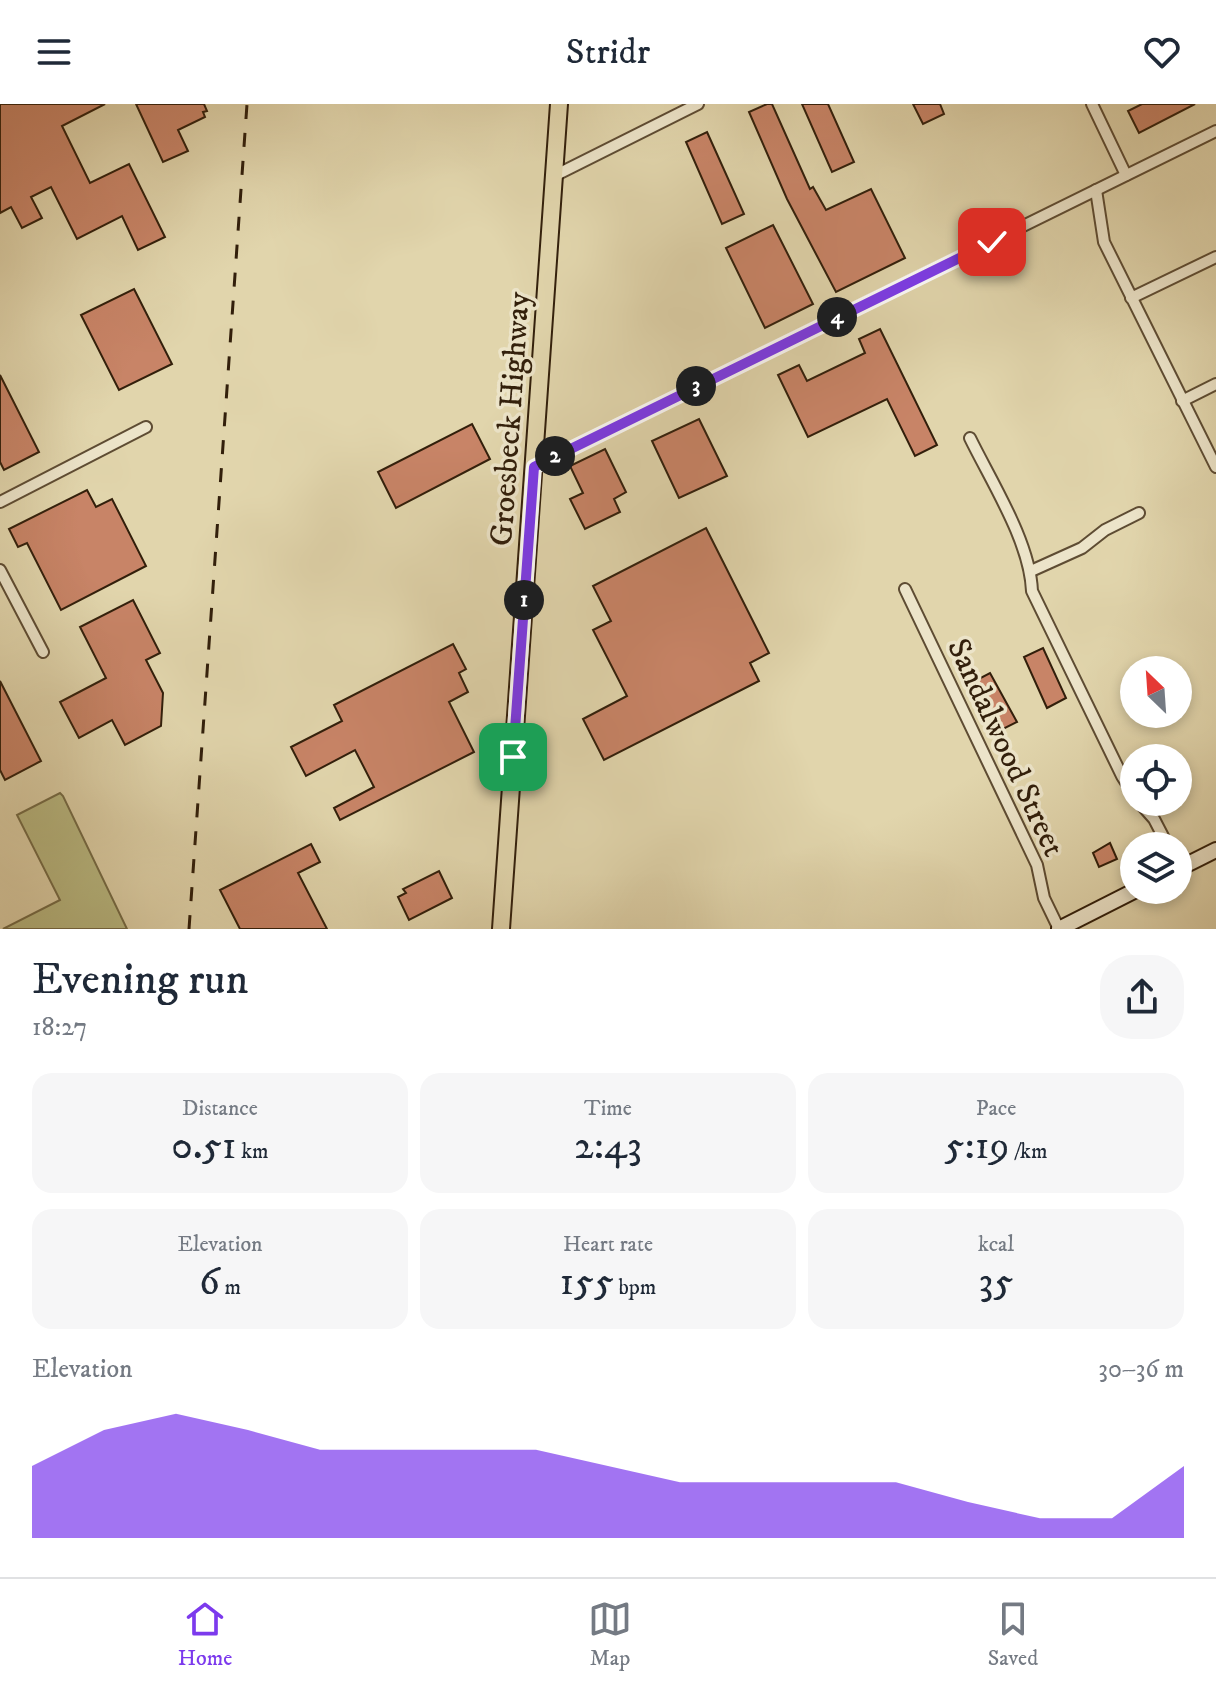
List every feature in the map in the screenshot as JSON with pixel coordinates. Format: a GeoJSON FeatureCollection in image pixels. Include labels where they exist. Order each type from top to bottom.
{"type":"FeatureCollection","features":[{"type":"Feature","properties":{"kind":"main road","name":"Groesbeck Highway"},"geometry":{"type":"LineString","coordinates":[[501,929],[559,104]]}},
{"type":"Feature","properties":{"kind":"main road"},"geometry":{"type":"LineString","coordinates":[[1192,861],[1216,850]]}},
{"type":"Feature","properties":{"kind":"main road"},"geometry":{"type":"LineString","coordinates":[[1059,929],[1120,898]]}},
{"type":"Feature","properties":{"kind":"street"},"geometry":{"type":"LineString","coordinates":[[554,176],[698,104]]}},
{"type":"Feature","properties":{"kind":"street"},"geometry":{"type":"LineString","coordinates":[[1092,104],[1126,175]]}},
{"type":"Feature","properties":{"kind":"street"},"geometry":{"type":"LineString","coordinates":[[534,467],[1216,131]]}},
{"type":"Feature","properties":{"kind":"street"},"geometry":{"type":"LineString","coordinates":[[1096,190],[1104,242],[1216,467]]}},
{"type":"Feature","properties":{"kind":"street"},"geometry":{"type":"LineString","coordinates":[[1131,298],[1216,257]]}},
{"type":"Feature","properties":{"kind":"street"},"geometry":{"type":"LineString","coordinates":[[1182,401],[1216,384]]}},
{"type":"Feature","properties":{"kind":"street"},"geometry":{"type":"LineString","coordinates":[[0,502],[146,427]]}},
{"type":"Feature","properties":{"kind":"street"},"geometry":{"type":"LineString","coordinates":[[970,438],[1024,549],[1031,571],[1032,591],[1120,772]]}},
{"type":"Feature","properties":{"kind":"street"},"geometry":{"type":"LineString","coordinates":[[1031,571],[1082,548],[1105,530],[1139,513]]}},
{"type":"Feature","properties":{"kind":"street"},"geometry":{"type":"LineString","coordinates":[[0,570],[43,652]]}},
{"type":"Feature","properties":{"kind":"street","name":"Sandalwood Street"},"geometry":{"type":"LineString","coordinates":[[905,589],[1037,865],[1044,898],[1059,929]]}},
{"type":"Feature","properties":{"kind":"green space"},"geometry":{"type":"Polygon","coordinates":[[[60,793],[127,929],[3,929],[60,900],[17,815],[60,793]]]}},
{"type":"Feature","properties":{"kind":"building"},"geometry":{"type":"Polygon","coordinates":[[[0,104],[105,104],[62,126],[90,183],[129,164],[165,237],[138,250],[122,216],[77,239],[51,187],[31,197],[42,218],[22,228],[11,207],[0,213],[0,104]]]}},
{"type":"Feature","properties":{"kind":"building"},"geometry":{"type":"Polygon","coordinates":[[[136,104],[204,104],[207,111],[203,112],[205,117],[178,130],[188,151],[163,162],[136,104]]]}},
{"type":"Feature","properties":{"kind":"building"},"geometry":{"type":"Polygon","coordinates":[[[772,104],[810,189],[813,187],[826,210],[871,189],[905,258],[836,292],[787,199],[749,112],[772,104]]]}},
{"type":"Feature","properties":{"kind":"building"},"geometry":{"type":"Polygon","coordinates":[[[802,104],[828,104],[854,162],[832,172],[802,104]]]}},
{"type":"Feature","properties":{"kind":"building"},"geometry":{"type":"Polygon","coordinates":[[[913,104],[940,104],[944,114],[923,124],[913,104]]]}},
{"type":"Feature","properties":{"kind":"building"},"geometry":{"type":"Polygon","coordinates":[[[1142,104],[1195,104],[1139,133],[1128,111],[1142,104]]]}},
{"type":"Feature","properties":{"kind":"building"},"geometry":{"type":"Polygon","coordinates":[[[707,132],[744,214],[722,224],[686,142],[707,132]]]}},
{"type":"Feature","properties":{"kind":"building"},"geometry":{"type":"Polygon","coordinates":[[[773,225],[813,304],[765,328],[726,248],[773,225]]]}},
{"type":"Feature","properties":{"kind":"building"},"geometry":{"type":"Polygon","coordinates":[[[134,289],[172,364],[119,390],[81,315],[134,289]]]}},
{"type":"Feature","properties":{"kind":"building"},"geometry":{"type":"Polygon","coordinates":[[[880,329],[937,445],[915,456],[887,399],[808,437],[778,375],[799,365],[807,381],[865,353],[859,339],[880,329]]]}},
{"type":"Feature","properties":{"kind":"building"},"geometry":{"type":"Polygon","coordinates":[[[0,375],[39,452],[4,470],[0,462],[0,375]]]}},
{"type":"Feature","properties":{"kind":"building"},"geometry":{"type":"Polygon","coordinates":[[[699,419],[727,476],[679,498],[652,441],[699,419]]]}},
{"type":"Feature","properties":{"kind":"building"},"geometry":{"type":"Polygon","coordinates":[[[472,424],[490,459],[396,508],[378,472],[472,424]]]}},
{"type":"Feature","properties":{"kind":"building"},"geometry":{"type":"Polygon","coordinates":[[[605,449],[626,492],[614,499],[620,512],[585,529],[570,499],[583,493],[570,466],[605,449]]]}},
{"type":"Feature","properties":{"kind":"building"},"geometry":{"type":"Polygon","coordinates":[[[87,490],[96,507],[112,499],[146,566],[61,610],[27,543],[18,547],[9,529],[87,490]]]}},
{"type":"Feature","properties":{"kind":"building"},"geometry":{"type":"Polygon","coordinates":[[[706,528],[769,653],[750,663],[759,681],[604,760],[583,719],[627,696],[593,630],[611,621],[593,586],[706,528]]]}},
{"type":"Feature","properties":{"kind":"building"},"geometry":{"type":"Polygon","coordinates":[[[133,600],[160,653],[146,660],[163,693],[161,726],[125,745],[112,720],[79,738],[60,702],[106,678],[80,627],[133,600]]]}},
{"type":"Feature","properties":{"kind":"building"},"geometry":{"type":"Polygon","coordinates":[[[453,644],[466,669],[459,673],[468,692],[449,702],[474,752],[340,820],[334,808],[374,787],[355,750],[306,776],[291,747],[342,721],[334,705],[453,644]]]}},
{"type":"Feature","properties":{"kind":"building"},"geometry":{"type":"Polygon","coordinates":[[[1043,648],[1066,698],[1047,708],[1024,657],[1043,648]]]}},
{"type":"Feature","properties":{"kind":"building"},"geometry":{"type":"Polygon","coordinates":[[[990,673],[1017,722],[997,732],[971,683],[990,673]]]}},
{"type":"Feature","properties":{"kind":"building"},"geometry":{"type":"Polygon","coordinates":[[[0,681],[41,761],[5,780],[0,770],[0,681]]]}},
{"type":"Feature","properties":{"kind":"building"},"geometry":{"type":"Polygon","coordinates":[[[1110,843],[1117,859],[1099,867],[1093,853],[1110,843]]]}},
{"type":"Feature","properties":{"kind":"building"},"geometry":{"type":"Polygon","coordinates":[[[311,844],[320,862],[298,873],[327,929],[240,929],[220,890],[311,844]]]}},
{"type":"Feature","properties":{"kind":"building"},"geometry":{"type":"Polygon","coordinates":[[[439,871],[452,898],[409,920],[398,897],[406,893],[403,889],[439,871]]]}},
{"type":"Feature","properties":{"kind":"railway"},"geometry":{"type":"LineString","coordinates":[[189,929],[247,104]]}},
{"type":"Feature","properties":{"kind":"route"},"geometry":{"type":"LineString","coordinates":[[513,757],[534,467],[992,242]]}}]}
